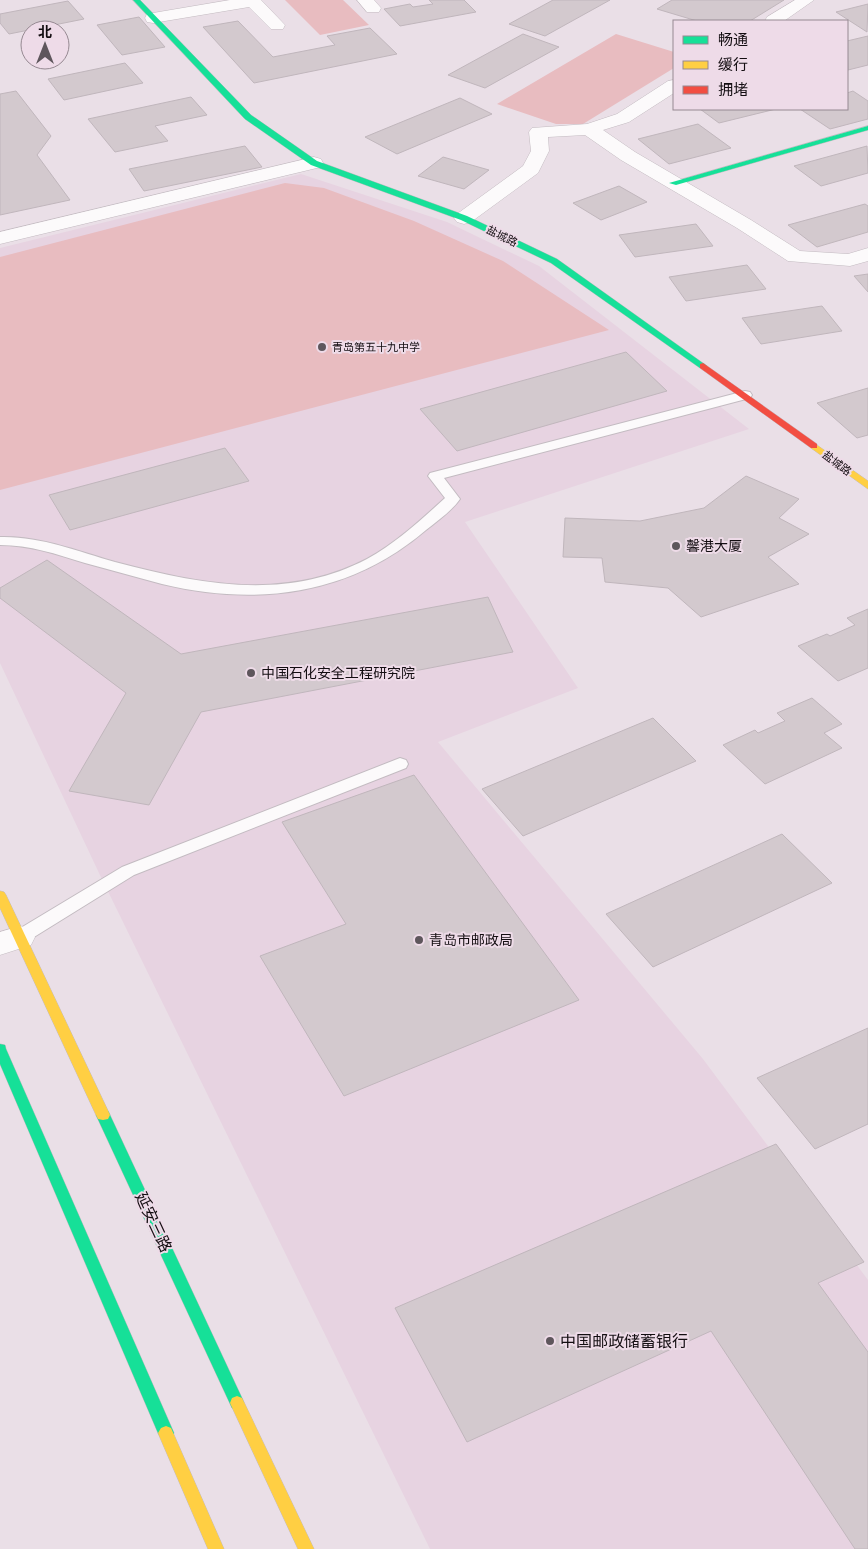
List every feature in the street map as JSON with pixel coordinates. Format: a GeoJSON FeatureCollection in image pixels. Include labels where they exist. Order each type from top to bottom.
{"type":"FeatureCollection","features":[{"type":"Feature","properties":{"kind":"street","name":"盐城路"},"geometry":{"type":"LineString","coordinates":[[136,0],[248,117],[314,163],[464,218],[554,261],[745,395],[868,486]]}},
{"type":"Feature","properties":{"kind":"street"},"geometry":{"type":"LineString","coordinates":[[153,18],[252,0],[277,25]]}},
{"type":"Feature","properties":{"kind":"street"},"geometry":{"type":"LineString","coordinates":[[775,20],[806,0]]}},
{"type":"Feature","properties":{"kind":"street"},"geometry":{"type":"LineString","coordinates":[[464,218],[531,169],[540,151],[538,132],[589,129],[623,118],[673,86]]}},
{"type":"Feature","properties":{"kind":"street"},"geometry":{"type":"LineString","coordinates":[[673,183],[868,128]]}},
{"type":"Feature","properties":{"kind":"street"},"geometry":{"type":"LineString","coordinates":[[589,129],[628,156],[744,224],[795,257],[850,260],[868,254]]}},
{"type":"Feature","properties":{"kind":"street"},"geometry":{"type":"LineString","coordinates":[[0,238],[314,163]]}},
{"type":"Feature","properties":{"kind":"street","name":"延安三路"},"geometry":{"type":"LineString","coordinates":[[0,895],[10,940],[306,1549]]}},
{"type":"Feature","properties":{"kind":"street"},"geometry":{"type":"LineString","coordinates":[[0,1049],[216,1549]]}},
{"type":"Feature","properties":{"kind":"lane"},"geometry":{"type":"LineString","coordinates":[[0,541],[15,540],[46,546],[99,562],[195,586],[236,590],[272,590],[309,584],[346,573],[372,562],[407,540],[453,500],[435,476],[745,395]]}},
{"type":"Feature","properties":{"kind":"lane"},"geometry":{"type":"LineString","coordinates":[[10,940],[128,872],[400,764]]}},
{"type":"Feature","properties":{"kind":"shaded area"},"geometry":{"type":"Polygon","coordinates":[[[285,0],[343,0],[369,25],[320,35],[285,0]]]}},
{"type":"Feature","properties":{"kind":"shaded area"},"geometry":{"type":"Polygon","coordinates":[[[616,34],[673,52],[673,69],[583,124],[556,124],[497,104],[616,34]]]}},
{"type":"Feature","properties":{"kind":"shaded area"},"geometry":{"type":"Polygon","coordinates":[[[301,174],[447,222],[539,266],[749,429],[465,522],[578,688],[438,742],[703,1059],[868,1280],[868,1549],[430,1549],[99,873],[0,663],[0,248],[301,174]]]}},
{"type":"Feature","properties":{"kind":"shaded area","name":"青岛第五十九中学"},"geometry":{"type":"Polygon","coordinates":[[[285,183],[324,188],[414,221],[503,261],[609,330],[0,490],[0,257],[285,183]]]}},
{"type":"Feature","properties":{"kind":"building"},"geometry":{"type":"Polygon","coordinates":[[[429,0],[464,0],[476,12],[400,26],[384,9],[410,4],[413,7],[433,4],[429,0]]]}},
{"type":"Feature","properties":{"kind":"building"},"geometry":{"type":"Polygon","coordinates":[[[553,0],[610,0],[545,36],[509,24],[553,0]]]}},
{"type":"Feature","properties":{"kind":"building"},"geometry":{"type":"Polygon","coordinates":[[[672,0],[784,0],[752,20],[694,20],[657,9],[672,0]]]}},
{"type":"Feature","properties":{"kind":"building"},"geometry":{"type":"Polygon","coordinates":[[[68,1],[84,19],[70,22],[70,20],[20,20],[20,32],[9,34],[0,23],[0,14],[68,1]]]}},
{"type":"Feature","properties":{"kind":"building"},"geometry":{"type":"Polygon","coordinates":[[[868,4],[867,32],[836,12],[868,4]]]}},
{"type":"Feature","properties":{"kind":"building"},"geometry":{"type":"Polygon","coordinates":[[[139,17],[165,47],[122,55],[97,25],[139,17]]]}},
{"type":"Feature","properties":{"kind":"building"},"geometry":{"type":"Polygon","coordinates":[[[238,21],[273,57],[335,45],[327,36],[370,28],[397,54],[254,83],[203,27],[238,21]]]}},
{"type":"Feature","properties":{"kind":"building"},"geometry":{"type":"Polygon","coordinates":[[[523,34],[559,47],[485,88],[448,75],[523,34]]]}},
{"type":"Feature","properties":{"kind":"building"},"geometry":{"type":"Polygon","coordinates":[[[868,36],[868,65],[848,70],[848,41],[868,36]]]}},
{"type":"Feature","properties":{"kind":"building"},"geometry":{"type":"Polygon","coordinates":[[[125,63],[143,83],[64,100],[48,79],[125,63]]]}},
{"type":"Feature","properties":{"kind":"building"},"geometry":{"type":"Polygon","coordinates":[[[16,91],[51,136],[37,155],[70,200],[0,215],[0,94],[16,91]]]}},
{"type":"Feature","properties":{"kind":"building"},"geometry":{"type":"Polygon","coordinates":[[[853,91],[868,101],[868,119],[830,129],[802,110],[848,110],[848,93],[853,91]]]}},
{"type":"Feature","properties":{"kind":"building"},"geometry":{"type":"Polygon","coordinates":[[[191,97],[207,115],[155,126],[168,141],[115,152],[88,119],[191,97]]]}},
{"type":"Feature","properties":{"kind":"building"},"geometry":{"type":"Polygon","coordinates":[[[460,98],[492,114],[397,154],[365,137],[460,98]]]}},
{"type":"Feature","properties":{"kind":"building"},"geometry":{"type":"Polygon","coordinates":[[[701,110],[772,110],[719,123],[701,110]]]}},
{"type":"Feature","properties":{"kind":"building"},"geometry":{"type":"Polygon","coordinates":[[[698,124],[731,148],[669,164],[638,139],[698,124]]]}},
{"type":"Feature","properties":{"kind":"building"},"geometry":{"type":"Polygon","coordinates":[[[245,146],[262,167],[144,191],[129,169],[245,146]]]}},
{"type":"Feature","properties":{"kind":"building"},"geometry":{"type":"Polygon","coordinates":[[[867,146],[868,173],[821,186],[794,166],[867,146]]]}},
{"type":"Feature","properties":{"kind":"building"},"geometry":{"type":"Polygon","coordinates":[[[443,157],[489,170],[464,189],[418,176],[443,157]]]}},
{"type":"Feature","properties":{"kind":"building"},"geometry":{"type":"Polygon","coordinates":[[[619,186],[647,202],[601,220],[573,203],[619,186]]]}},
{"type":"Feature","properties":{"kind":"building"},"geometry":{"type":"Polygon","coordinates":[[[865,204],[868,206],[868,232],[817,247],[788,225],[865,204]]]}},
{"type":"Feature","properties":{"kind":"building"},"geometry":{"type":"Polygon","coordinates":[[[696,224],[713,246],[635,257],[619,235],[696,224]]]}},
{"type":"Feature","properties":{"kind":"building"},"geometry":{"type":"Polygon","coordinates":[[[747,265],[766,289],[686,301],[669,277],[747,265]]]}},
{"type":"Feature","properties":{"kind":"building"},"geometry":{"type":"Polygon","coordinates":[[[868,274],[868,292],[854,276],[868,274]]]}},
{"type":"Feature","properties":{"kind":"building"},"geometry":{"type":"Polygon","coordinates":[[[822,306],[842,331],[761,344],[742,318],[822,306]]]}},
{"type":"Feature","properties":{"kind":"building"},"geometry":{"type":"Polygon","coordinates":[[[626,352],[667,391],[457,451],[420,409],[626,352]]]}},
{"type":"Feature","properties":{"kind":"building"},"geometry":{"type":"Polygon","coordinates":[[[868,388],[868,435],[857,438],[817,403],[868,388]]]}},
{"type":"Feature","properties":{"kind":"building"},"geometry":{"type":"Polygon","coordinates":[[[225,448],[249,481],[70,530],[49,495],[225,448]]]}},
{"type":"Feature","properties":{"kind":"building","name":"馨港大厦"},"geometry":{"type":"Polygon","coordinates":[[[746,476],[799,499],[779,518],[809,534],[768,557],[799,584],[701,617],[668,588],[605,582],[602,558],[563,557],[565,518],[640,521],[704,508],[746,476]]]}},
{"type":"Feature","properties":{"kind":"building","name":"中国石化安全工程研究院"},"geometry":{"type":"Polygon","coordinates":[[[47,560],[181,654],[488,597],[513,652],[201,712],[149,805],[69,791],[126,693],[0,598],[0,588],[47,560]]]}},
{"type":"Feature","properties":{"kind":"building"},"geometry":{"type":"Polygon","coordinates":[[[868,609],[868,668],[838,681],[798,646],[827,634],[830,636],[855,625],[847,618],[868,609]]]}},
{"type":"Feature","properties":{"kind":"building"},"geometry":{"type":"Polygon","coordinates":[[[812,698],[842,724],[824,733],[842,748],[765,784],[723,745],[755,730],[758,733],[785,721],[777,713],[812,698]]]}},
{"type":"Feature","properties":{"kind":"building"},"geometry":{"type":"Polygon","coordinates":[[[653,718],[696,761],[523,836],[482,789],[653,718]]]}},
{"type":"Feature","properties":{"kind":"building","name":"青岛市邮政局"},"geometry":{"type":"Polygon","coordinates":[[[414,775],[579,1000],[344,1096],[260,956],[346,924],[282,822],[414,775]]]}},
{"type":"Feature","properties":{"kind":"building"},"geometry":{"type":"Polygon","coordinates":[[[782,834],[832,883],[653,967],[606,914],[782,834]]]}},
{"type":"Feature","properties":{"kind":"building"},"geometry":{"type":"Polygon","coordinates":[[[868,1028],[868,1124],[815,1149],[757,1078],[868,1028]]]}},
{"type":"Feature","properties":{"kind":"building","name":"中国邮政储蓄银行"},"geometry":{"type":"Polygon","coordinates":[[[776,1144],[864,1262],[818,1283],[868,1352],[868,1549],[855,1549],[711,1331],[467,1442],[395,1308],[776,1144]]]}},
{"type":"Feature","properties":{"kind":"traffic: fast"},"geometry":{"type":"LineString","coordinates":[[136,0],[248,117],[314,163],[464,218],[554,261],[703,366]]}},
{"type":"Feature","properties":{"kind":"traffic: fast"},"geometry":{"type":"LineString","coordinates":[[673,183],[868,128]]}},
{"type":"Feature","properties":{"kind":"traffic: fast"},"geometry":{"type":"LineString","coordinates":[[0,1049],[166,1433]]}},
{"type":"Feature","properties":{"kind":"traffic: fast"},"geometry":{"type":"LineString","coordinates":[[103,1115],[237,1403]]}},
{"type":"Feature","properties":{"kind":"traffic: slow"},"geometry":{"type":"LineString","coordinates":[[814,446],[868,486]]}},
{"type":"Feature","properties":{"kind":"traffic: slow"},"geometry":{"type":"LineString","coordinates":[[0,895],[103,1115]]}},
{"type":"Feature","properties":{"kind":"traffic: slow"},"geometry":{"type":"LineString","coordinates":[[237,1403],[306,1549]]}},
{"type":"Feature","properties":{"kind":"traffic: slow"},"geometry":{"type":"LineString","coordinates":[[166,1433],[216,1549]]}},
{"type":"Feature","properties":{"kind":"traffic: jam"},"geometry":{"type":"LineString","coordinates":[[703,366],[814,446]]}},
{"type":"Feature","properties":{"kind":"place","name":"青岛第五十九中学"},"geometry":{"type":"Point","coordinates":[322,347]}},
{"type":"Feature","properties":{"kind":"place","name":"馨港大厦"},"geometry":{"type":"Point","coordinates":[676,546]}},
{"type":"Feature","properties":{"kind":"place","name":"中国石化安全工程研究院"},"geometry":{"type":"Point","coordinates":[251,673]}},
{"type":"Feature","properties":{"kind":"place","name":"青岛市邮政局"},"geometry":{"type":"Point","coordinates":[419,940]}},
{"type":"Feature","properties":{"kind":"place","name":"中国邮政储蓄银行"},"geometry":{"type":"Point","coordinates":[550,1341]}}]}
